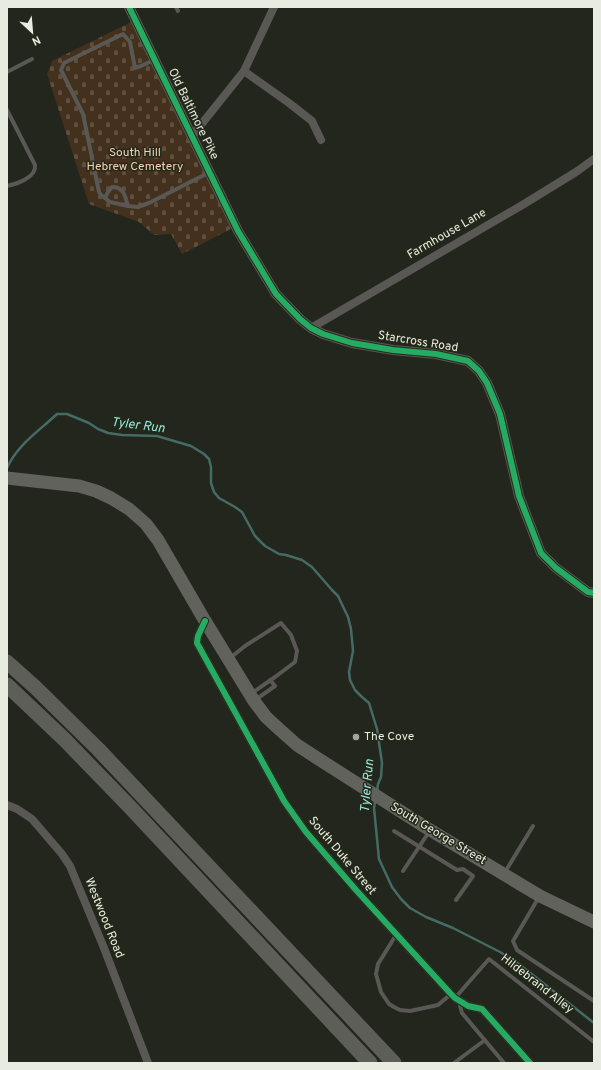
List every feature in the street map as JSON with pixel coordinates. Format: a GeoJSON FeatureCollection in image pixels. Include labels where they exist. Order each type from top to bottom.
{"type":"FeatureCollection","features":[{"type":"Feature","properties":{"kind":"highway"},"geometry":{"type":"LineString","coordinates":[[7,662],[36,688],[99,750],[394,1063]]}},
{"type":"Feature","properties":{"kind":"highway"},"geometry":{"type":"LineString","coordinates":[[7,685],[64,739],[118,795],[370,1063]]}},
{"type":"Feature","properties":{"kind":"main road","name":"South George Street"},"geometry":{"type":"LineString","coordinates":[[8,479],[79,486],[96,491],[129,509],[146,524],[158,540],[205,622],[252,698],[266,717],[297,745],[430,830],[540,896],[594,922]]}},
{"type":"Feature","properties":{"kind":"street","name":"Old Baltimore Pike"},"geometry":{"type":"LineString","coordinates":[[129,7],[238,231]]}},
{"type":"Feature","properties":{"kind":"street"},"geometry":{"type":"LineString","coordinates":[[192,136],[244,71],[274,7]]}},
{"type":"Feature","properties":{"kind":"street"},"geometry":{"type":"LineString","coordinates":[[244,71],[312,121],[321,140]]}},
{"type":"Feature","properties":{"kind":"street","name":"Farmhouse Lane"},"geometry":{"type":"LineString","coordinates":[[311,328],[524,204],[576,172],[594,159]]}},
{"type":"Feature","properties":{"kind":"street","name":"Starcross Road"},"geometry":{"type":"LineString","coordinates":[[238,231],[276,294],[311,328],[323,334],[352,343],[393,350],[436,354],[468,362],[479,371],[487,383],[500,414],[519,496],[541,553],[556,568],[588,592],[594,593]]}},
{"type":"Feature","properties":{"kind":"street","name":"South Duke Street"},"geometry":{"type":"LineString","coordinates":[[205,622],[198,636],[197,643],[284,801],[306,832],[396,935],[456,998],[468,1006],[482,1009],[530,1063]]}},
{"type":"Feature","properties":{"kind":"street","name":"Westwood Road"},"geometry":{"type":"LineString","coordinates":[[7,805],[17,809],[32,819],[62,854],[70,866],[104,948],[148,1063]]}},
{"type":"Feature","properties":{"kind":"lane"},"geometry":{"type":"LineString","coordinates":[[155,60],[135,68],[130,42],[123,34],[64,63],[61,70],[83,114],[99,192],[110,202],[138,207],[209,173]]}},
{"type":"Feature","properties":{"kind":"lane"},"geometry":{"type":"LineString","coordinates":[[7,72],[32,58]]}},
{"type":"Feature","properties":{"kind":"lane"},"geometry":{"type":"LineString","coordinates":[[7,110],[35,165],[35,169],[28,177],[7,186]]}},
{"type":"Feature","properties":{"kind":"lane"},"geometry":{"type":"LineString","coordinates":[[106,198],[112,187],[118,187],[125,196],[128,206]]}},
{"type":"Feature","properties":{"kind":"lane"},"geometry":{"type":"LineString","coordinates":[[228,659],[245,646],[281,623],[291,636],[297,651],[295,662],[270,680],[252,698]]}},
{"type":"Feature","properties":{"kind":"lane"},"geometry":{"type":"LineString","coordinates":[[252,698],[275,686],[270,680]]}},
{"type":"Feature","properties":{"kind":"lane"},"geometry":{"type":"LineString","coordinates":[[504,874],[533,826]]}},
{"type":"Feature","properties":{"kind":"lane"},"geometry":{"type":"LineString","coordinates":[[403,872],[430,830]]}},
{"type":"Feature","properties":{"kind":"lane"},"geometry":{"type":"LineString","coordinates":[[394,831],[457,870],[463,869],[473,876],[456,900]]}},
{"type":"Feature","properties":{"kind":"lane"},"geometry":{"type":"LineString","coordinates":[[540,896],[513,941],[517,950],[594,1001]]}},
{"type":"Feature","properties":{"kind":"lane"},"geometry":{"type":"LineString","coordinates":[[396,935],[378,964],[376,974],[381,992],[389,1004],[394,1008],[410,1011],[438,1005],[456,998],[462,1013],[504,1063]]}},
{"type":"Feature","properties":{"kind":"lane","name":"Hildebrand Alley"},"geometry":{"type":"LineString","coordinates":[[456,998],[489,959],[594,1042]]}},
{"type":"Feature","properties":{"kind":"lane"},"geometry":{"type":"LineString","coordinates":[[454,1063],[484,1040]]}},
{"type":"Feature","properties":{"kind":"green space","name":"South Hill Hebrew Cemetery"},"geometry":{"type":"Polygon","coordinates":[[[131,22],[233,228],[182,254],[171,234],[154,235],[139,222],[89,204],[47,74],[52,61],[131,22]]]}},
{"type":"Feature","properties":{"kind":"waterway","name":"Tyler Run"},"geometry":{"type":"LineString","coordinates":[[7,468],[16,452],[22,445],[57,414],[67,414],[108,433],[157,436],[191,446],[204,454],[209,459],[211,467],[211,483],[214,492],[219,498],[242,512],[255,536],[265,546],[279,554],[302,560],[312,567],[338,596],[348,617],[351,629],[353,651],[349,672],[350,680],[355,690],[369,703],[377,729],[382,763],[381,777],[377,792]]}},
{"type":"Feature","properties":{"kind":"waterway","name":"Tyler Run"},"geometry":{"type":"LineString","coordinates":[[375,801],[374,808],[379,859],[392,887],[401,899],[410,908],[426,917],[453,928],[500,952],[519,964],[594,1023]]}},
{"type":"Feature","properties":{"kind":"cycle path"},"geometry":{"type":"LineString","coordinates":[[129,7],[238,231],[276,294],[300,319],[311,328],[323,334],[352,343],[393,350],[436,354],[468,361],[479,371],[487,383],[500,414],[519,496],[541,553],[556,568],[588,592],[594,593]]}},
{"type":"Feature","properties":{"kind":"cycle path"},"geometry":{"type":"LineString","coordinates":[[205,621],[198,636],[197,643],[284,801],[306,832],[356,890],[450,993],[468,1006],[482,1009],[530,1063]]}},
{"type":"Feature","properties":{"kind":"place","name":"The Cove"},"geometry":{"type":"Point","coordinates":[356,737]}}]}
